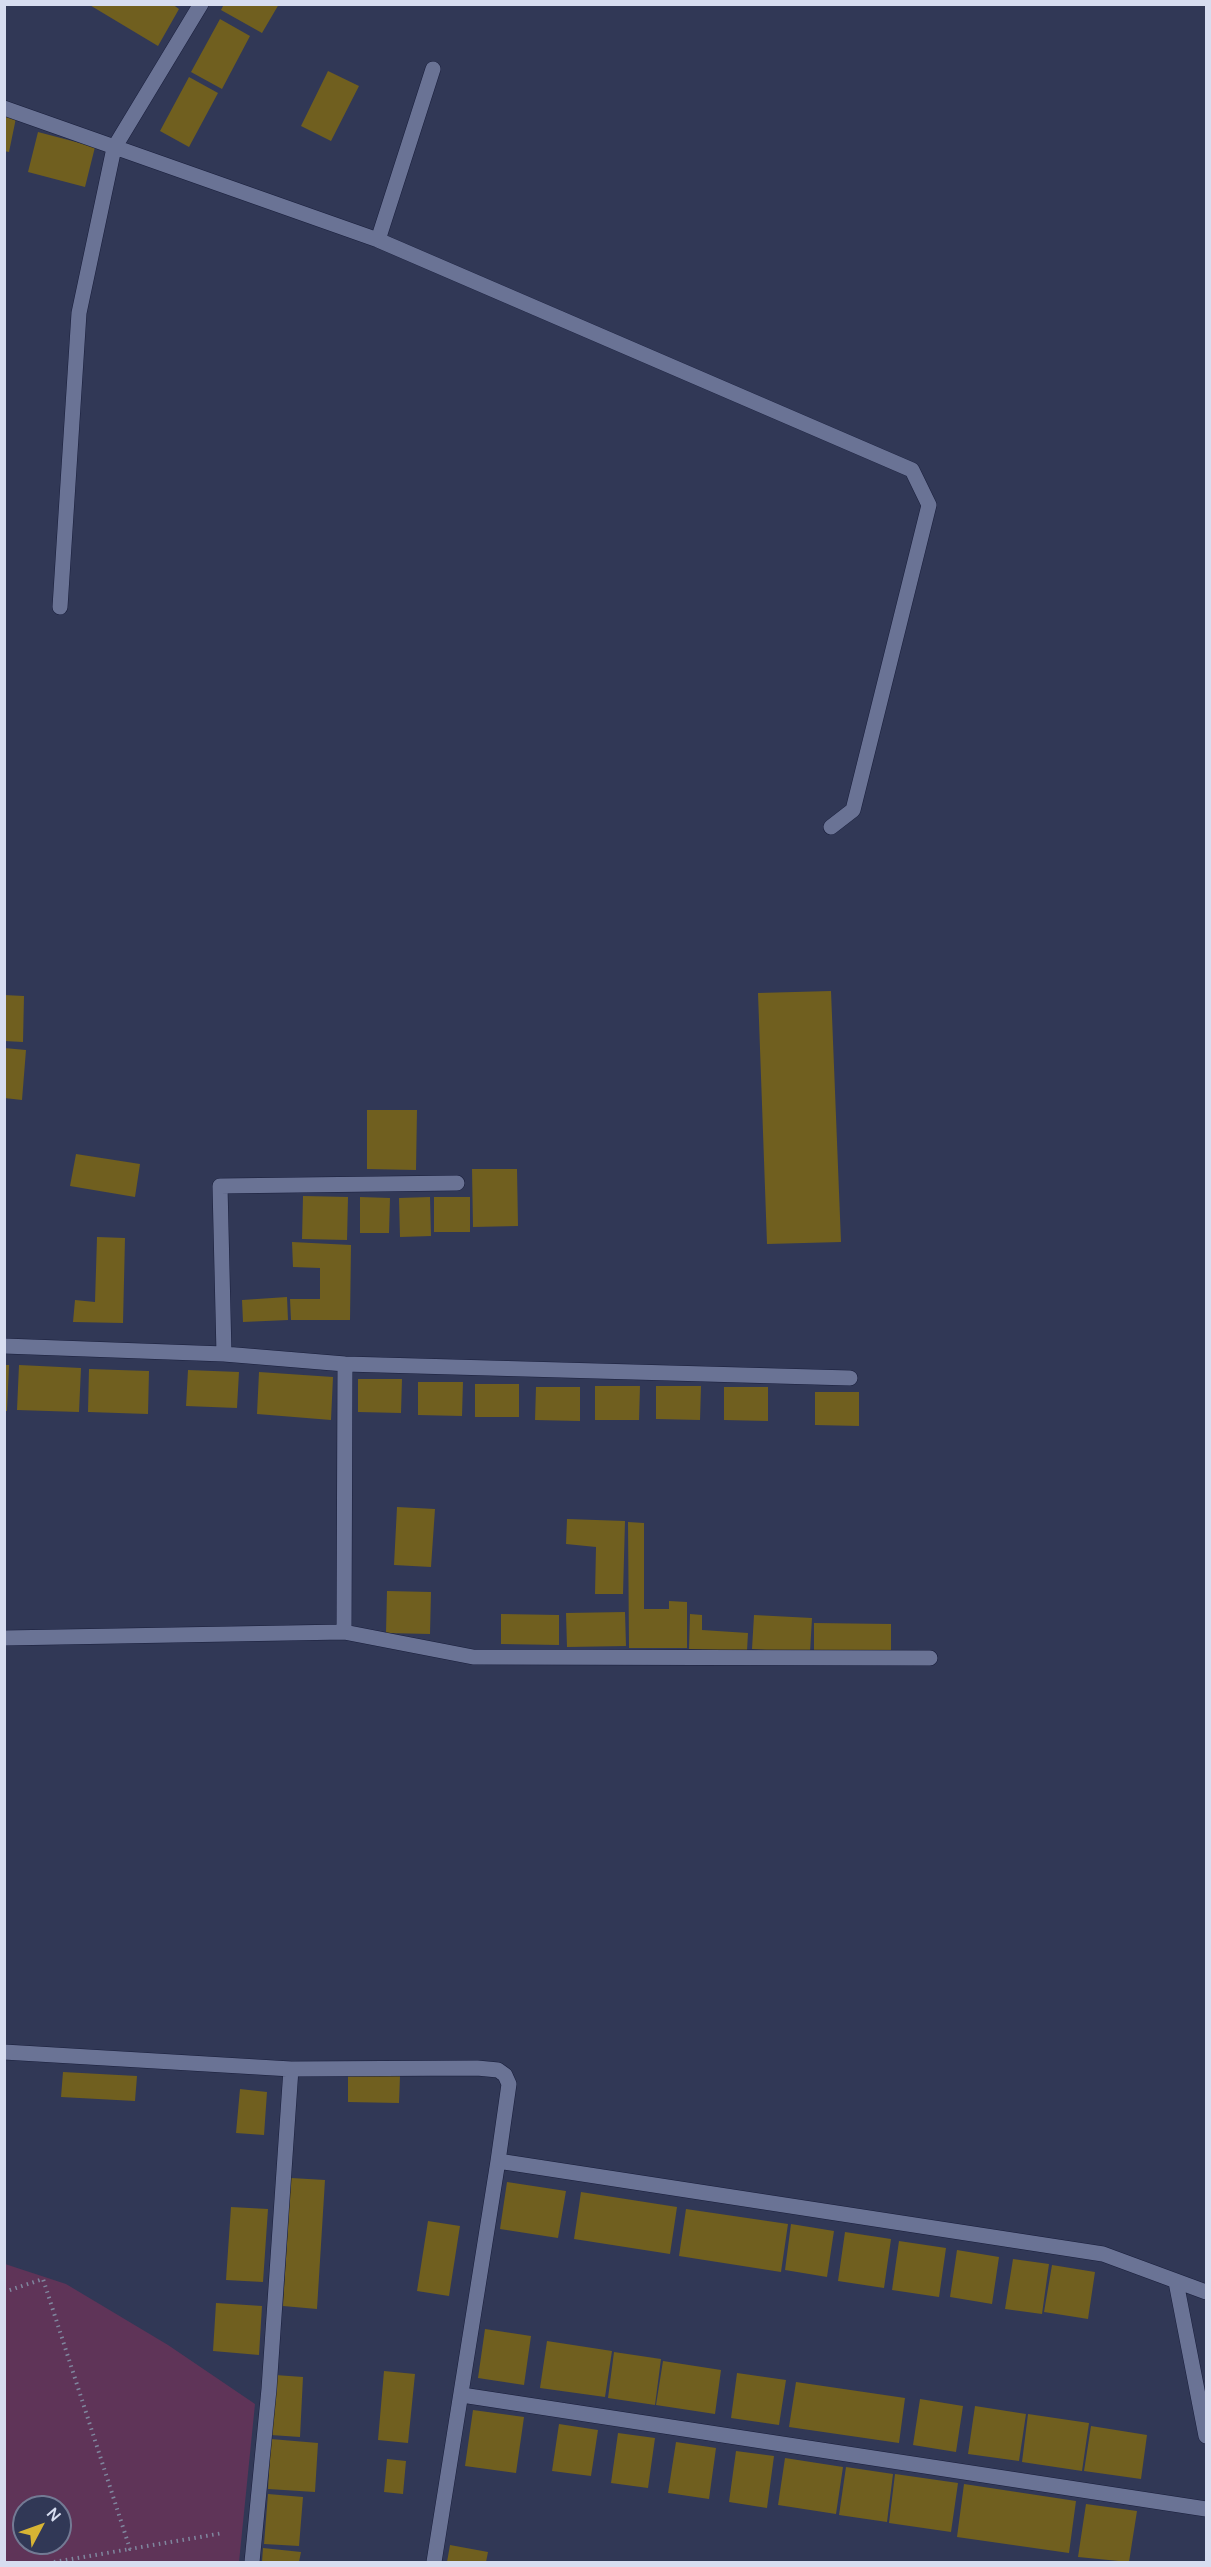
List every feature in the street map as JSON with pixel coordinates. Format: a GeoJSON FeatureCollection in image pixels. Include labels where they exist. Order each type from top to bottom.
{"type":"FeatureCollection","features":[{"type":"Feature","properties":{"kind":"street"},"geometry":{"type":"LineString","coordinates":[[60,607],[79,313],[114,148],[201,4]]}},
{"type":"Feature","properties":{"kind":"street"},"geometry":{"type":"LineString","coordinates":[[378,240],[434,69]]}},
{"type":"Feature","properties":{"kind":"street"},"geometry":{"type":"LineString","coordinates":[[4,108],[378,240],[912,470],[929,505],[853,810],[831,827]]}},
{"type":"Feature","properties":{"kind":"street"},"geometry":{"type":"LineString","coordinates":[[224,1354],[220,1186],[457,1183]]}},
{"type":"Feature","properties":{"kind":"street"},"geometry":{"type":"LineString","coordinates":[[4,1346],[224,1354],[345,1364],[850,1378]]}},
{"type":"Feature","properties":{"kind":"street"},"geometry":{"type":"LineString","coordinates":[[344,1632],[345,1364]]}},
{"type":"Feature","properties":{"kind":"street"},"geometry":{"type":"LineString","coordinates":[[4,1638],[344,1632],[473,1657],[930,1658]]}},
{"type":"Feature","properties":{"kind":"street"},"geometry":{"type":"LineString","coordinates":[[4,2052],[291,2069],[498,2070],[506,2075],[509,2084],[498,2161],[434,2562]]}},
{"type":"Feature","properties":{"kind":"street"},"geometry":{"type":"LineString","coordinates":[[252,2562],[269,2389],[291,2069]]}},
{"type":"Feature","properties":{"kind":"street"},"geometry":{"type":"LineString","coordinates":[[498,2161],[1103,2254],[1206,2292]]}},
{"type":"Feature","properties":{"kind":"street"},"geometry":{"type":"LineString","coordinates":[[1176,2282],[1206,2436]]}},
{"type":"Feature","properties":{"kind":"street"},"geometry":{"type":"LineString","coordinates":[[462,2395],[1206,2509]]}},
{"type":"Feature","properties":{"kind":"path"},"geometry":{"type":"LineString","coordinates":[[4,2292],[43,2279],[130,2549]]}},
{"type":"Feature","properties":{"kind":"path"},"geometry":{"type":"LineString","coordinates":[[54,2562],[223,2533]]}},
{"type":"Feature","properties":{"kind":"shaded area"},"geometry":{"type":"Polygon","coordinates":[[[5,2264],[66,2284],[168,2345],[255,2404],[239,2562],[5,2562],[5,2264]]]}},
{"type":"Feature","properties":{"kind":"building"},"geometry":{"type":"Polygon","coordinates":[[[88,4],[172,4],[179,9],[158,46],[88,4]]]}},
{"type":"Feature","properties":{"kind":"building"},"geometry":{"type":"Polygon","coordinates":[[[224,4],[279,4],[262,33],[221,10],[224,4]]]}},
{"type":"Feature","properties":{"kind":"building"},"geometry":{"type":"Polygon","coordinates":[[[220,19],[250,36],[222,89],[191,72],[220,19]]]}},
{"type":"Feature","properties":{"kind":"building"},"geometry":{"type":"Polygon","coordinates":[[[328,71],[359,86],[331,141],[301,126],[328,71]]]}},
{"type":"Feature","properties":{"kind":"building"},"geometry":{"type":"Polygon","coordinates":[[[189,77],[218,93],[189,147],[160,131],[189,77]]]}},
{"type":"Feature","properties":{"kind":"building"},"geometry":{"type":"Polygon","coordinates":[[[4,116],[16,118],[9,152],[4,151],[4,116]]]}},
{"type":"Feature","properties":{"kind":"building"},"geometry":{"type":"Polygon","coordinates":[[[38,132],[95,147],[85,187],[28,172],[38,132]]]}},
{"type":"Feature","properties":{"kind":"building"},"geometry":{"type":"Polygon","coordinates":[[[831,991],[841,1242],[767,1244],[758,993],[831,991]]]}},
{"type":"Feature","properties":{"kind":"building"},"geometry":{"type":"Polygon","coordinates":[[[4,995],[24,996],[23,1042],[4,1041],[4,995]]]}},
{"type":"Feature","properties":{"kind":"building"},"geometry":{"type":"Polygon","coordinates":[[[4,1048],[26,1050],[22,1100],[4,1098],[4,1048]]]}},
{"type":"Feature","properties":{"kind":"building"},"geometry":{"type":"Polygon","coordinates":[[[367,1110],[417,1110],[416,1170],[367,1169],[367,1110]]]}},
{"type":"Feature","properties":{"kind":"building"},"geometry":{"type":"Polygon","coordinates":[[[76,1154],[140,1164],[135,1197],[70,1186],[76,1154]]]}},
{"type":"Feature","properties":{"kind":"building"},"geometry":{"type":"Polygon","coordinates":[[[472,1169],[517,1169],[518,1226],[473,1227],[472,1169]]]}},
{"type":"Feature","properties":{"kind":"building"},"geometry":{"type":"Polygon","coordinates":[[[303,1196],[348,1197],[347,1240],[302,1239],[303,1196]]]}},
{"type":"Feature","properties":{"kind":"building"},"geometry":{"type":"Polygon","coordinates":[[[360,1197],[390,1198],[389,1233],[360,1233],[360,1197]]]}},
{"type":"Feature","properties":{"kind":"building"},"geometry":{"type":"Polygon","coordinates":[[[430,1197],[431,1236],[400,1237],[399,1198],[430,1197]]]}},
{"type":"Feature","properties":{"kind":"building"},"geometry":{"type":"Polygon","coordinates":[[[434,1197],[470,1197],[470,1232],[434,1232],[434,1197]]]}},
{"type":"Feature","properties":{"kind":"building"},"geometry":{"type":"Polygon","coordinates":[[[97,1237],[125,1238],[123,1323],[73,1322],[75,1300],[95,1302],[97,1237]]]}},
{"type":"Feature","properties":{"kind":"building"},"geometry":{"type":"Polygon","coordinates":[[[292,1242],[351,1245],[350,1320],[291,1320],[290,1299],[320,1299],[320,1268],[293,1267],[292,1242]]]}},
{"type":"Feature","properties":{"kind":"building"},"geometry":{"type":"Polygon","coordinates":[[[287,1297],[288,1320],[243,1322],[242,1300],[287,1297]]]}},
{"type":"Feature","properties":{"kind":"building"},"geometry":{"type":"Polygon","coordinates":[[[4,1365],[9,1365],[7,1411],[4,1411],[4,1365]]]}},
{"type":"Feature","properties":{"kind":"building"},"geometry":{"type":"Polygon","coordinates":[[[19,1365],[81,1368],[79,1412],[17,1410],[19,1365]]]}},
{"type":"Feature","properties":{"kind":"building"},"geometry":{"type":"Polygon","coordinates":[[[89,1369],[149,1371],[148,1414],[88,1412],[89,1369]]]}},
{"type":"Feature","properties":{"kind":"building"},"geometry":{"type":"Polygon","coordinates":[[[188,1370],[239,1372],[237,1408],[186,1406],[188,1370]]]}},
{"type":"Feature","properties":{"kind":"building"},"geometry":{"type":"Polygon","coordinates":[[[259,1372],[333,1377],[331,1420],[257,1414],[259,1372]]]}},
{"type":"Feature","properties":{"kind":"building"},"geometry":{"type":"Polygon","coordinates":[[[358,1379],[402,1379],[401,1413],[358,1412],[358,1379]]]}},
{"type":"Feature","properties":{"kind":"building"},"geometry":{"type":"Polygon","coordinates":[[[418,1382],[463,1382],[462,1416],[418,1415],[418,1382]]]}},
{"type":"Feature","properties":{"kind":"building"},"geometry":{"type":"Polygon","coordinates":[[[475,1384],[519,1384],[519,1417],[475,1417],[475,1384]]]}},
{"type":"Feature","properties":{"kind":"building"},"geometry":{"type":"Polygon","coordinates":[[[595,1386],[640,1386],[639,1420],[595,1420],[595,1386]]]}},
{"type":"Feature","properties":{"kind":"building"},"geometry":{"type":"Polygon","coordinates":[[[656,1386],[701,1386],[700,1420],[656,1419],[656,1386]]]}},
{"type":"Feature","properties":{"kind":"building"},"geometry":{"type":"Polygon","coordinates":[[[536,1387],[580,1387],[580,1421],[535,1420],[536,1387]]]}},
{"type":"Feature","properties":{"kind":"building"},"geometry":{"type":"Polygon","coordinates":[[[724,1387],[768,1387],[768,1421],[724,1420],[724,1387]]]}},
{"type":"Feature","properties":{"kind":"building"},"geometry":{"type":"Polygon","coordinates":[[[815,1392],[859,1392],[859,1426],[815,1425],[815,1392]]]}},
{"type":"Feature","properties":{"kind":"building"},"geometry":{"type":"Polygon","coordinates":[[[397,1507],[435,1509],[431,1567],[394,1565],[397,1507]]]}},
{"type":"Feature","properties":{"kind":"building"},"geometry":{"type":"Polygon","coordinates":[[[567,1519],[625,1521],[623,1594],[595,1594],[596,1547],[566,1544],[567,1519]]]}},
{"type":"Feature","properties":{"kind":"building"},"geometry":{"type":"Polygon","coordinates":[[[628,1522],[644,1523],[644,1609],[669,1609],[669,1601],[687,1602],[687,1648],[629,1648],[628,1522]]]}},
{"type":"Feature","properties":{"kind":"building"},"geometry":{"type":"Polygon","coordinates":[[[387,1591],[431,1592],[430,1634],[386,1633],[387,1591]]]}},
{"type":"Feature","properties":{"kind":"building"},"geometry":{"type":"Polygon","coordinates":[[[625,1612],[626,1646],[567,1647],[566,1613],[625,1612]]]}},
{"type":"Feature","properties":{"kind":"building"},"geometry":{"type":"Polygon","coordinates":[[[501,1614],[559,1615],[559,1645],[501,1644],[501,1614]]]}},
{"type":"Feature","properties":{"kind":"building"},"geometry":{"type":"Polygon","coordinates":[[[690,1614],[702,1615],[702,1630],[748,1633],[747,1651],[689,1649],[690,1614]]]}},
{"type":"Feature","properties":{"kind":"building"},"geometry":{"type":"Polygon","coordinates":[[[754,1615],[812,1618],[810,1653],[752,1649],[754,1615]]]}},
{"type":"Feature","properties":{"kind":"building"},"geometry":{"type":"Polygon","coordinates":[[[814,1623],[891,1624],[891,1654],[814,1653],[814,1623]]]}},
{"type":"Feature","properties":{"kind":"building"},"geometry":{"type":"Polygon","coordinates":[[[63,2072],[137,2076],[135,2101],[61,2097],[63,2072]]]}},
{"type":"Feature","properties":{"kind":"building"},"geometry":{"type":"Polygon","coordinates":[[[348,2075],[400,2076],[399,2103],[348,2102],[348,2075]]]}},
{"type":"Feature","properties":{"kind":"building"},"geometry":{"type":"Polygon","coordinates":[[[240,2089],[267,2092],[264,2135],[236,2133],[240,2089]]]}},
{"type":"Feature","properties":{"kind":"building"},"geometry":{"type":"Polygon","coordinates":[[[291,2178],[325,2180],[317,2309],[283,2306],[291,2178]]]}},
{"type":"Feature","properties":{"kind":"building"},"geometry":{"type":"Polygon","coordinates":[[[507,2182],[566,2191],[558,2238],[500,2229],[507,2182]]]}},
{"type":"Feature","properties":{"kind":"building"},"geometry":{"type":"Polygon","coordinates":[[[581,2192],[677,2207],[670,2254],[574,2239],[581,2192]]]}},
{"type":"Feature","properties":{"kind":"building"},"geometry":{"type":"Polygon","coordinates":[[[231,2207],[268,2209],[263,2282],[226,2280],[231,2207]]]}},
{"type":"Feature","properties":{"kind":"building"},"geometry":{"type":"Polygon","coordinates":[[[686,2209],[788,2224],[781,2272],[679,2256],[686,2209]]]}},
{"type":"Feature","properties":{"kind":"building"},"geometry":{"type":"Polygon","coordinates":[[[428,2221],[460,2226],[449,2296],[417,2291],[428,2221]]]}},
{"type":"Feature","properties":{"kind":"building"},"geometry":{"type":"Polygon","coordinates":[[[791,2224],[834,2231],[827,2277],[785,2270],[791,2224]]]}},
{"type":"Feature","properties":{"kind":"building"},"geometry":{"type":"Polygon","coordinates":[[[845,2232],[891,2239],[884,2288],[838,2281],[845,2232]]]}},
{"type":"Feature","properties":{"kind":"building"},"geometry":{"type":"Polygon","coordinates":[[[899,2241],[946,2248],[939,2297],[892,2290],[899,2241]]]}},
{"type":"Feature","properties":{"kind":"building"},"geometry":{"type":"Polygon","coordinates":[[[957,2250],[999,2257],[992,2304],[950,2297],[957,2250]]]}},
{"type":"Feature","properties":{"kind":"building"},"geometry":{"type":"Polygon","coordinates":[[[1013,2259],[1049,2264],[1042,2314],[1005,2309],[1013,2259]]]}},
{"type":"Feature","properties":{"kind":"building"},"geometry":{"type":"Polygon","coordinates":[[[1052,2265],[1095,2272],[1088,2319],[1044,2312],[1052,2265]]]}},
{"type":"Feature","properties":{"kind":"building"},"geometry":{"type":"Polygon","coordinates":[[[216,2303],[262,2306],[259,2355],[213,2351],[216,2303]]]}},
{"type":"Feature","properties":{"kind":"building"},"geometry":{"type":"Polygon","coordinates":[[[485,2329],[531,2336],[524,2385],[478,2378],[485,2329]]]}},
{"type":"Feature","properties":{"kind":"building"},"geometry":{"type":"Polygon","coordinates":[[[547,2341],[612,2351],[605,2397],[540,2388],[547,2341]]]}},
{"type":"Feature","properties":{"kind":"building"},"geometry":{"type":"Polygon","coordinates":[[[614,2352],[661,2359],[655,2405],[608,2398],[614,2352]]]}},
{"type":"Feature","properties":{"kind":"building"},"geometry":{"type":"Polygon","coordinates":[[[663,2361],[721,2370],[715,2414],[656,2405],[663,2361]]]}},
{"type":"Feature","properties":{"kind":"building"},"geometry":{"type":"Polygon","coordinates":[[[384,2371],[415,2374],[408,2443],[378,2440],[384,2371]]]}},
{"type":"Feature","properties":{"kind":"building"},"geometry":{"type":"Polygon","coordinates":[[[737,2373],[786,2380],[779,2425],[731,2418],[737,2373]]]}},
{"type":"Feature","properties":{"kind":"building"},"geometry":{"type":"Polygon","coordinates":[[[275,2375],[303,2377],[300,2437],[271,2435],[275,2375]]]}},
{"type":"Feature","properties":{"kind":"building"},"geometry":{"type":"Polygon","coordinates":[[[796,2382],[905,2398],[899,2443],[789,2427],[796,2382]]]}},
{"type":"Feature","properties":{"kind":"building"},"geometry":{"type":"Polygon","coordinates":[[[920,2399],[963,2406],[956,2452],[913,2445],[920,2399]]]}},
{"type":"Feature","properties":{"kind":"building"},"geometry":{"type":"Polygon","coordinates":[[[975,2406],[1026,2414],[1019,2461],[968,2454],[975,2406]]]}},
{"type":"Feature","properties":{"kind":"building"},"geometry":{"type":"Polygon","coordinates":[[[473,2410],[524,2417],[516,2473],[465,2466],[473,2410]]]}},
{"type":"Feature","properties":{"kind":"building"},"geometry":{"type":"Polygon","coordinates":[[[1028,2414],[1089,2423],[1082,2471],[1022,2462],[1028,2414]]]}},
{"type":"Feature","properties":{"kind":"building"},"geometry":{"type":"Polygon","coordinates":[[[559,2424],[598,2430],[591,2476],[552,2471],[559,2424]]]}},
{"type":"Feature","properties":{"kind":"building"},"geometry":{"type":"Polygon","coordinates":[[[1091,2426],[1147,2435],[1141,2479],[1084,2471],[1091,2426]]]}},
{"type":"Feature","properties":{"kind":"building"},"geometry":{"type":"Polygon","coordinates":[[[618,2433],[655,2438],[648,2488],[611,2483],[618,2433]]]}},
{"type":"Feature","properties":{"kind":"building"},"geometry":{"type":"Polygon","coordinates":[[[271,2439],[318,2443],[315,2492],[268,2489],[271,2439]]]}},
{"type":"Feature","properties":{"kind":"building"},"geometry":{"type":"Polygon","coordinates":[[[676,2442],[716,2448],[709,2499],[668,2493],[676,2442]]]}},
{"type":"Feature","properties":{"kind":"building"},"geometry":{"type":"Polygon","coordinates":[[[736,2451],[774,2456],[767,2508],[729,2502],[736,2451]]]}},
{"type":"Feature","properties":{"kind":"building"},"geometry":{"type":"Polygon","coordinates":[[[785,2458],[843,2467],[836,2514],[778,2505],[785,2458]]]}},
{"type":"Feature","properties":{"kind":"building"},"geometry":{"type":"Polygon","coordinates":[[[387,2459],[406,2461],[403,2494],[384,2492],[387,2459]]]}},
{"type":"Feature","properties":{"kind":"building"},"geometry":{"type":"Polygon","coordinates":[[[846,2467],[893,2474],[887,2522],[839,2515],[846,2467]]]}},
{"type":"Feature","properties":{"kind":"building"},"geometry":{"type":"Polygon","coordinates":[[[895,2474],[958,2483],[951,2532],[889,2523],[895,2474]]]}},
{"type":"Feature","properties":{"kind":"building"},"geometry":{"type":"Polygon","coordinates":[[[964,2484],[1076,2501],[1069,2553],[957,2537],[964,2484]]]}},
{"type":"Feature","properties":{"kind":"building"},"geometry":{"type":"Polygon","coordinates":[[[268,2494],[303,2497],[299,2546],[264,2544],[268,2494]]]}},
{"type":"Feature","properties":{"kind":"building"},"geometry":{"type":"Polygon","coordinates":[[[1086,2504],[1137,2511],[1129,2562],[1078,2557],[1086,2504]]]}},
{"type":"Feature","properties":{"kind":"building"},"geometry":{"type":"Polygon","coordinates":[[[450,2545],[488,2552],[486,2562],[447,2562],[450,2545]]]}},
{"type":"Feature","properties":{"kind":"building"},"geometry":{"type":"Polygon","coordinates":[[[263,2548],[301,2552],[299,2562],[262,2562],[263,2548]]]}}]}
